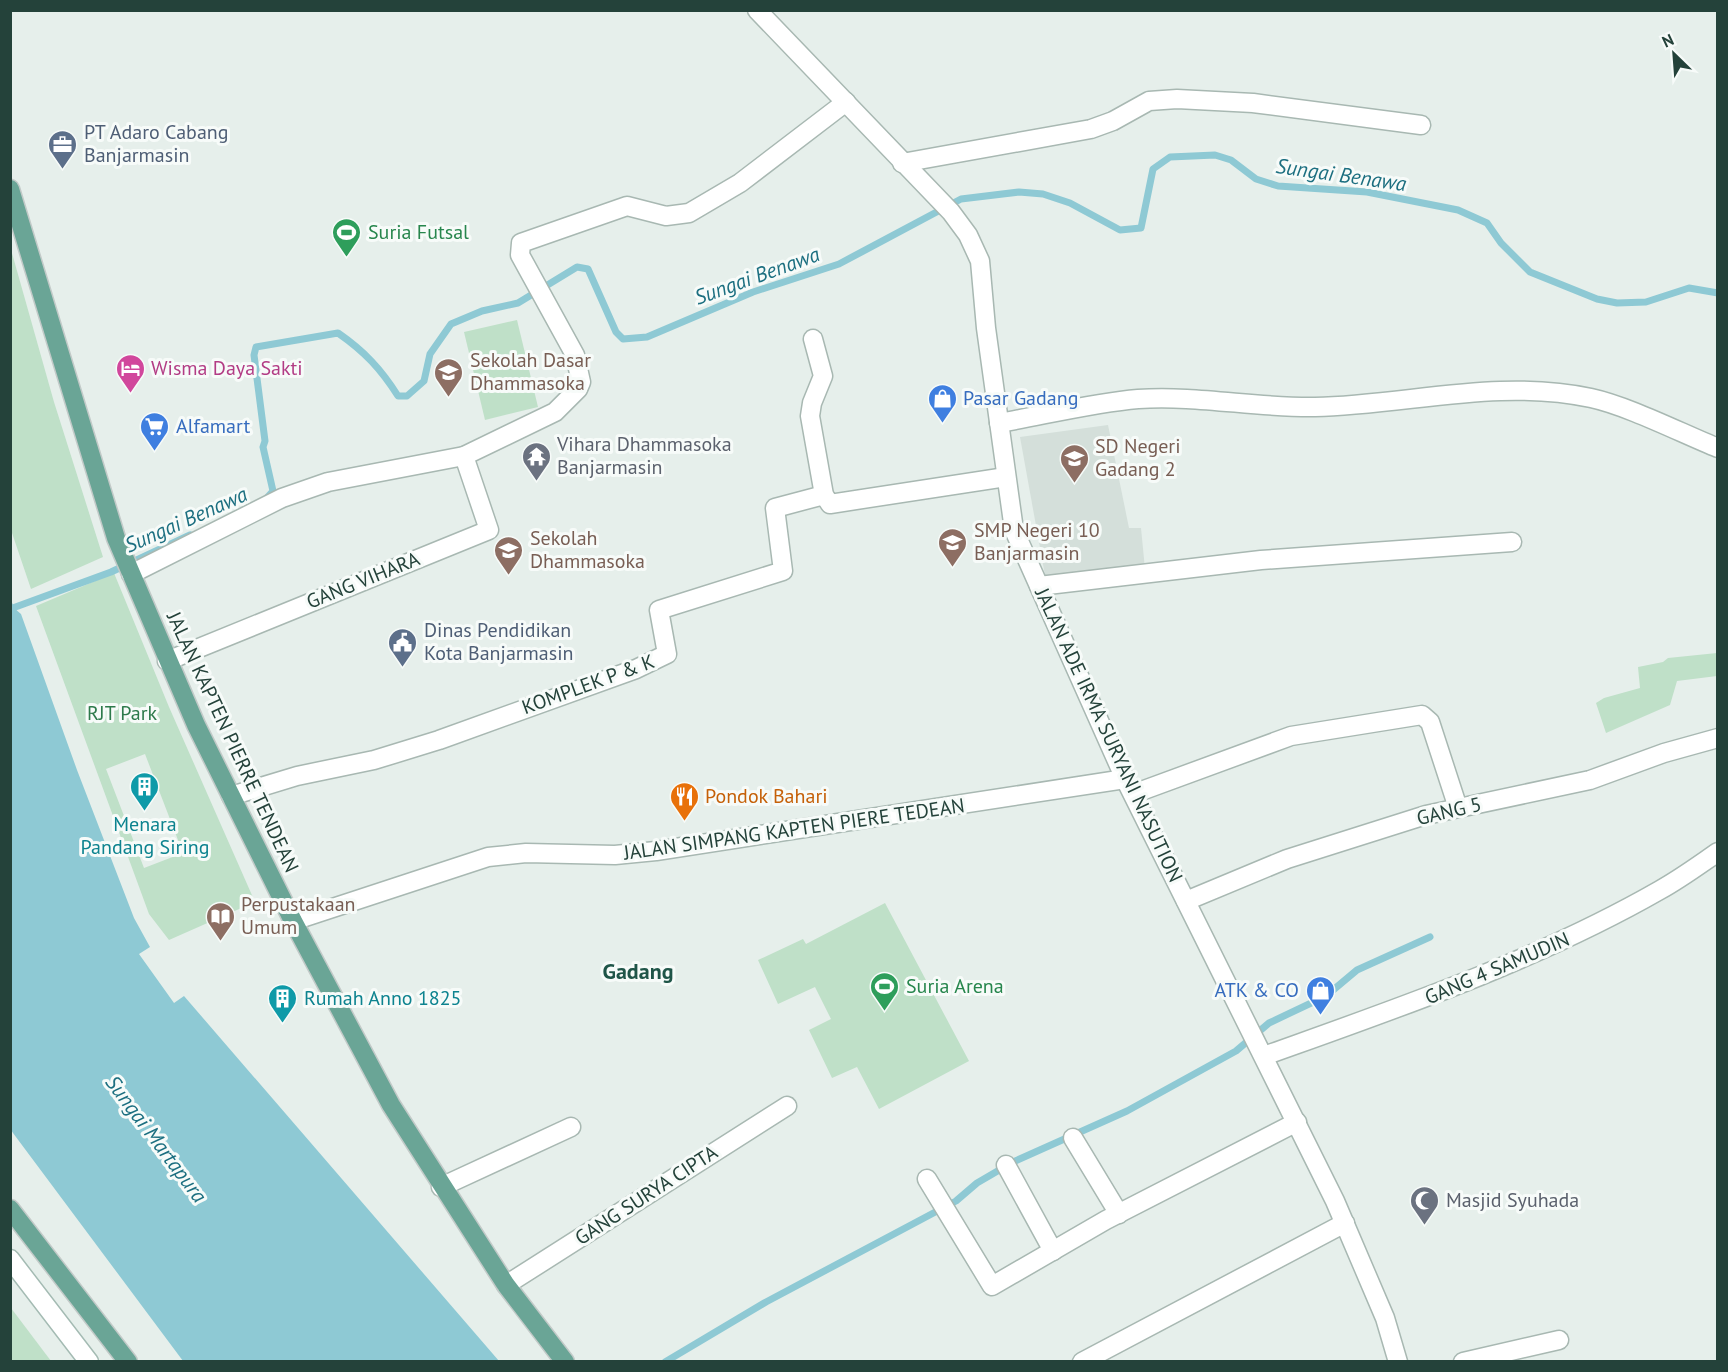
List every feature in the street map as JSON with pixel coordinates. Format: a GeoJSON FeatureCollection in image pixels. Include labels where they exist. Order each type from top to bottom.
{"type":"FeatureCollection","features":[{"type":"Feature","properties":{"kind":"main road","name":"JALAN KAPTEN PIERRE TENDEAN"},"geometry":{"type":"LineString","coordinates":[[10,189],[72,397],[127,566],[167,661],[292,921],[391,1105],[441,1187],[506,1285],[565,1362]]}},
{"type":"Feature","properties":{"kind":"main road"},"geometry":{"type":"LineString","coordinates":[[10,1209],[128,1362]]}},
{"type":"Feature","properties":{"kind":"street","name":"JALAN ADE IRMA SURYANI NASUTION"},"geometry":{"type":"LineString","coordinates":[[757,10],[951,212],[968,235],[980,261],[986,328],[1014,530],[1129,787],[1345,1223],[1385,1318],[1398,1362]]}},
{"type":"Feature","properties":{"kind":"street"},"geometry":{"type":"LineString","coordinates":[[902,163],[1091,129],[1113,122],[1149,101],[1177,99],[1253,104],[1421,125]]}},
{"type":"Feature","properties":{"kind":"street"},"geometry":{"type":"LineString","coordinates":[[127,566],[282,498],[328,482],[464,456],[555,412],[578,389],[581,382],[575,355],[520,255],[521,243],[627,206],[666,216],[689,213],[740,183],[846,102]]}},
{"type":"Feature","properties":{"kind":"street"},"geometry":{"type":"LineString","coordinates":[[813,339],[823,376],[812,403],[810,416],[824,495],[830,504],[1006,477]]}},
{"type":"Feature","properties":{"kind":"street"},"geometry":{"type":"LineString","coordinates":[[999,423],[1137,399],[1187,399],[1283,408],[1335,406],[1473,391],[1531,389],[1593,398],[1718,448]]}},
{"type":"Feature","properties":{"kind":"street","name":"GANG VIHARA"},"geometry":{"type":"LineString","coordinates":[[167,661],[489,530],[464,456]]}},
{"type":"Feature","properties":{"kind":"street","name":"KOMPLEK P & K"},"geometry":{"type":"LineString","coordinates":[[231,796],[297,776],[374,760],[439,740],[636,669],[667,654],[659,610],[783,571],[774,508],[824,495]]}},
{"type":"Feature","properties":{"kind":"street"},"geometry":{"type":"LineString","coordinates":[[1039,586],[1261,560],[1512,542]]}},
{"type":"Feature","properties":{"kind":"street","name":"JALAN SIMPANG KAPTEN PIERE TEDEAN"},"geometry":{"type":"LineString","coordinates":[[292,921],[488,857],[526,853],[615,855],[656,851],[1129,787],[1291,736],[1422,715],[1430,722],[1458,808]]}},
{"type":"Feature","properties":{"kind":"street","name":"GANG 5"},"geometry":{"type":"LineString","coordinates":[[1186,901],[1287,859],[1426,815],[1590,780],[1664,753],[1718,738]]}},
{"type":"Feature","properties":{"kind":"street","name":"GANG 4 SAMUDIN"},"geometry":{"type":"LineString","coordinates":[[1264,1056],[1411,1004],[1581,932],[1662,889],[1718,852]]}},
{"type":"Feature","properties":{"kind":"street","name":"GANG SURYA CIPTA"},"geometry":{"type":"LineString","coordinates":[[506,1285],[787,1106]]}},
{"type":"Feature","properties":{"kind":"street"},"geometry":{"type":"LineString","coordinates":[[927,1179],[991,1286],[1119,1214],[1296,1122]]}},
{"type":"Feature","properties":{"kind":"street"},"geometry":{"type":"LineString","coordinates":[[441,1187],[571,1127]]}},
{"type":"Feature","properties":{"kind":"street"},"geometry":{"type":"LineString","coordinates":[[1073,1138],[1119,1214]]}},
{"type":"Feature","properties":{"kind":"street"},"geometry":{"type":"LineString","coordinates":[[1006,1165],[1053,1251]]}},
{"type":"Feature","properties":{"kind":"street"},"geometry":{"type":"LineString","coordinates":[[1082,1362],[1345,1223]]}},
{"type":"Feature","properties":{"kind":"street"},"geometry":{"type":"LineString","coordinates":[[10,1259],[89,1362]]}},
{"type":"Feature","properties":{"kind":"street"},"geometry":{"type":"LineString","coordinates":[[1463,1362],[1559,1340]]}},
{"type":"Feature","properties":{"kind":"shaded area","name":"SD Negeri Gadang 2"},"geometry":{"type":"Polygon","coordinates":[[[1108,425],[1129,528],[1141,528],[1145,569],[1046,581],[1020,437],[1108,425]]]}},
{"type":"Feature","properties":{"kind":"green space"},"geometry":{"type":"Polygon","coordinates":[[[10,246],[54,402],[103,557],[31,589],[11,530],[10,246]]]}},
{"type":"Feature","properties":{"kind":"green space"},"geometry":{"type":"Polygon","coordinates":[[[517,320],[538,407],[485,420],[464,332],[517,320]]]}},
{"type":"Feature","properties":{"kind":"green space","name":"RJT Park"},"geometry":{"type":"Polygon","coordinates":[[[114,573],[169,707],[255,902],[169,940],[149,914],[36,606],[114,573]],[[145,754],[106,769],[144,868],[183,853],[145,754]]]}},
{"type":"Feature","properties":{"kind":"green space"},"geometry":{"type":"Polygon","coordinates":[[[1717,653],[1717,676],[1677,681],[1670,705],[1606,733],[1596,703],[1604,698],[1640,688],[1638,667],[1663,662],[1668,658],[1717,653]]]}},
{"type":"Feature","properties":{"kind":"green space","name":"Suria Arena"},"geometry":{"type":"Polygon","coordinates":[[[885,903],[969,1061],[879,1109],[857,1067],[832,1078],[809,1030],[831,1019],[815,987],[778,1004],[758,960],[803,939],[806,944],[885,903]]]}},
{"type":"Feature","properties":{"kind":"green space"},"geometry":{"type":"Polygon","coordinates":[[[11,1308],[51,1361],[11,1361],[11,1308]]]}},
{"type":"Feature","properties":{"kind":"water","name":"Sungai Martapura"},"geometry":{"type":"Polygon","coordinates":[[[10,597],[14,608],[21,614],[77,770],[134,918],[150,947],[139,954],[174,1003],[184,996],[499,1361],[183,1361],[13,1133],[10,1128],[10,597]]]}},
{"type":"Feature","properties":{"kind":"waterway","name":"Sungai Benawa"},"geometry":{"type":"LineString","coordinates":[[264,501],[273,491],[263,447],[265,441],[254,355],[256,347],[338,333],[371,361],[398,396],[407,396],[424,381],[430,354],[451,324],[482,311],[518,303],[577,267],[588,269],[616,332],[623,339],[647,337],[753,292],[839,264],[961,199],[1019,192],[1043,194],[1070,203],[1120,230],[1141,228],[1153,169],[1170,157],[1215,155],[1231,160],[1256,179],[1278,186],[1367,192],[1458,210],[1487,223],[1501,243],[1530,272],[1597,299],[1617,303],[1646,302],[1689,288],[1718,293]]}},
{"type":"Feature","properties":{"kind":"waterway","name":"Sungai Benawa"},"geometry":{"type":"LineString","coordinates":[[10,609],[111,572],[190,535]]}},
{"type":"Feature","properties":{"kind":"waterway"},"geometry":{"type":"LineString","coordinates":[[665,1362],[766,1302],[956,1201],[977,1183],[1013,1162],[1127,1111],[1236,1051],[1269,1023],[1326,996],[1357,970],[1430,937]]}},
{"type":"Feature","properties":{"kind":"place","name":"PT Adaro Cabang Banjarmasin"},"geometry":{"type":"Point","coordinates":[63,170]}},
{"type":"Feature","properties":{"kind":"place","name":"Suria Futsal"},"geometry":{"type":"Point","coordinates":[347,258]}},
{"type":"Feature","properties":{"kind":"place","name":"Wisma Daya Sakti"},"geometry":{"type":"Point","coordinates":[130,394]}},
{"type":"Feature","properties":{"kind":"place","name":"Sekolah Dasar Dhammasoka"},"geometry":{"type":"Point","coordinates":[449,398]}},
{"type":"Feature","properties":{"kind":"place","name":"Pasar Gadang"},"geometry":{"type":"Point","coordinates":[942,424]}},
{"type":"Feature","properties":{"kind":"place","name":"Alfamart"},"geometry":{"type":"Point","coordinates":[155,452]}},
{"type":"Feature","properties":{"kind":"place","name":"Vihara Dhammasoka Banjarmasin"},"geometry":{"type":"Point","coordinates":[536,482]}},
{"type":"Feature","properties":{"kind":"place","name":"SD Negeri Gadang 2"},"geometry":{"type":"Point","coordinates":[1074,484]}},
{"type":"Feature","properties":{"kind":"place","name":"SMP Negeri 10 Banjarmasin"},"geometry":{"type":"Point","coordinates":[953,568]}},
{"type":"Feature","properties":{"kind":"place","name":"Sekolah Dhammasoka"},"geometry":{"type":"Point","coordinates":[509,576]}},
{"type":"Feature","properties":{"kind":"place","name":"Dinas Pendidikan Kota Banjarmasin"},"geometry":{"type":"Point","coordinates":[403,668]}},
{"type":"Feature","properties":{"kind":"place","name":"Menara Pandang Siring"},"geometry":{"type":"Point","coordinates":[145,812]}},
{"type":"Feature","properties":{"kind":"place","name":"Pondok Bahari"},"geometry":{"type":"Point","coordinates":[684,822]}},
{"type":"Feature","properties":{"kind":"place","name":"Perpustakaan Umum"},"geometry":{"type":"Point","coordinates":[220,942]}},
{"type":"Feature","properties":{"kind":"place","name":"Suria Arena"},"geometry":{"type":"Point","coordinates":[885,1012]}},
{"type":"Feature","properties":{"kind":"place","name":"ATK & CO"},"geometry":{"type":"Point","coordinates":[1320,1016]}},
{"type":"Feature","properties":{"kind":"place","name":"Rumah Anno 1825"},"geometry":{"type":"Point","coordinates":[283,1024]}},
{"type":"Feature","properties":{"kind":"place","name":"Masjid Syuhada"},"geometry":{"type":"Point","coordinates":[1425,1226]}},
{"type":"Feature","properties":{"kind":"district","name":"Gadang"},"geometry":{"type":"Point","coordinates":[638,971]}}]}
